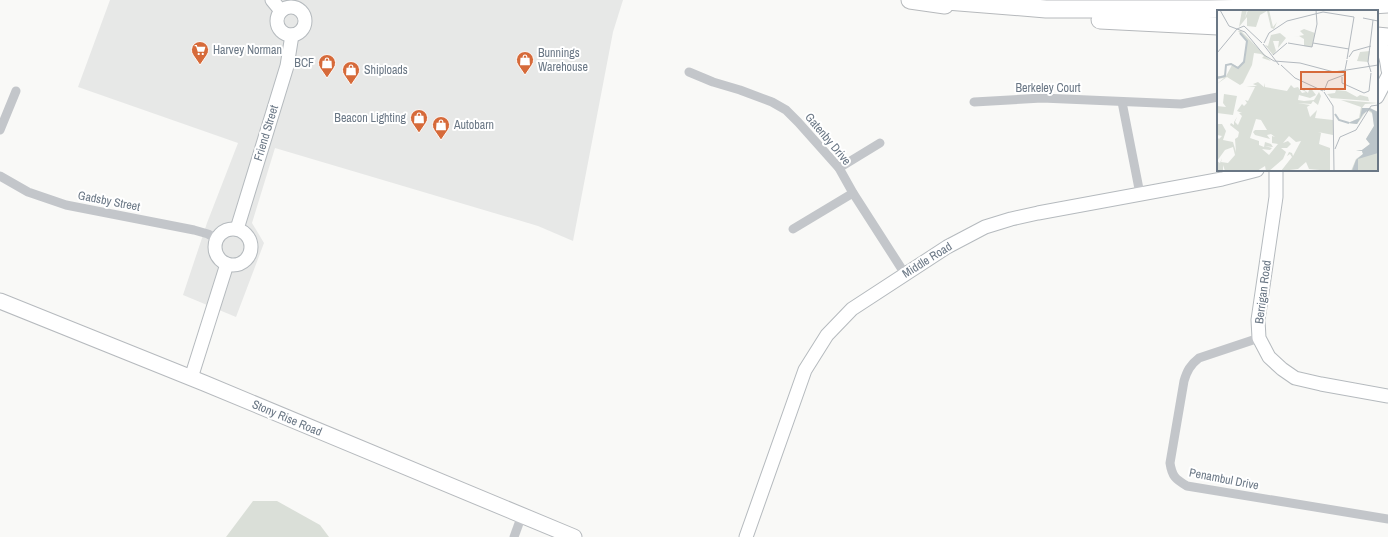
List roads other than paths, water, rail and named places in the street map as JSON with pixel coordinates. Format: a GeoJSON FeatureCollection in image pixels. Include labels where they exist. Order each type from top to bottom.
{"type":"FeatureCollection","features":[{"type":"Feature","properties":{"kind":"highway"},"geometry":{"type":"LineString","coordinates":[[910,0],[1018,15],[1217,26]]}},
{"type":"Feature","properties":{"kind":"highway"},"geometry":{"type":"LineString","coordinates":[[934,0],[1046,9],[1209,9],[1388,4]]}},
{"type":"Feature","properties":{"kind":"highway"},"geometry":{"type":"LineString","coordinates":[[1378,36],[1388,37]]}},
{"type":"Feature","properties":{"kind":"main road","name":"Stony Rise Road"},"geometry":{"type":"LineString","coordinates":[[0,301],[191,378],[574,537]]}},
{"type":"Feature","properties":{"kind":"street"},"geometry":{"type":"LineString","coordinates":[[272,0],[281,11]]}},
{"type":"Feature","properties":{"kind":"street"},"geometry":{"type":"LineString","coordinates":[[293,8],[301,12],[304,16],[301,31],[292,35],[283,33],[277,25],[277,20],[281,11],[293,8]]}},
{"type":"Feature","properties":{"kind":"street","name":"Friend Street"},"geometry":{"type":"LineString","coordinates":[[237,229],[287,66],[292,35]]}},
{"type":"Feature","properties":{"kind":"street"},"geometry":{"type":"LineString","coordinates":[[1378,43],[1387,58],[1388,70]]}},
{"type":"Feature","properties":{"kind":"street","name":"Gatenby Drive"},"geometry":{"type":"LineString","coordinates":[[689,72],[713,82],[772,102],[786,110],[839,168],[853,193],[905,274]]}},
{"type":"Feature","properties":{"kind":"street"},"geometry":{"type":"LineString","coordinates":[[1382,92],[1388,76]]}},
{"type":"Feature","properties":{"kind":"street"},"geometry":{"type":"LineString","coordinates":[[0,130],[16,91]]}},
{"type":"Feature","properties":{"kind":"street","name":"Berkeley Court"},"geometry":{"type":"LineString","coordinates":[[974,102],[1042,98],[1181,104],[1217,97]]}},
{"type":"Feature","properties":{"kind":"street"},"geometry":{"type":"LineString","coordinates":[[1122,102],[1140,194]]}},
{"type":"Feature","properties":{"kind":"street"},"geometry":{"type":"LineString","coordinates":[[839,168],[880,143]]}},
{"type":"Feature","properties":{"kind":"street","name":"Middle Road"},"geometry":{"type":"LineString","coordinates":[[746,537],[805,370],[828,335],[852,309],[947,247],[985,227],[1038,213],[1222,179],[1253,171]]}},
{"type":"Feature","properties":{"kind":"street","name":"Berrigan Road"},"geometry":{"type":"LineString","coordinates":[[1276,171],[1276,197],[1258,320],[1259,338],[1270,357],[1282,369],[1295,378],[1388,396]]}},
{"type":"Feature","properties":{"kind":"street","name":"Gadsby Street"},"geometry":{"type":"LineString","coordinates":[[0,176],[28,192],[66,205],[194,230],[208,234],[217,239]]}},
{"type":"Feature","properties":{"kind":"street"},"geometry":{"type":"LineString","coordinates":[[793,229],[853,193]]}},
{"type":"Feature","properties":{"kind":"street"},"geometry":{"type":"LineString","coordinates":[[237,229],[247,235],[250,240],[250,252],[248,257],[239,264],[227,264],[218,256],[215,245],[217,239],[225,231],[237,229]]}},
{"type":"Feature","properties":{"kind":"street"},"geometry":{"type":"LineString","coordinates":[[191,378],[227,264]]}},
{"type":"Feature","properties":{"kind":"street","name":"Penambul Drive"},"geometry":{"type":"LineString","coordinates":[[1259,338],[1199,358],[1191,364],[1184,381],[1170,462],[1172,474],[1177,480],[1187,486],[1388,519]]}},
{"type":"Feature","properties":{"kind":"street"},"geometry":{"type":"LineString","coordinates":[[514,537],[522,515]]}},
{"type":"Feature","properties":{"kind":"place","name":"Harvey Norman"},"geometry":{"type":"Point","coordinates":[200,65]}},
{"type":"Feature","properties":{"kind":"place","name":"Bunnings Warehouse"},"geometry":{"type":"Point","coordinates":[525,75]}},
{"type":"Feature","properties":{"kind":"place","name":"BCF"},"geometry":{"type":"Point","coordinates":[327,78]}},
{"type":"Feature","properties":{"kind":"place","name":"Shiploads"},"geometry":{"type":"Point","coordinates":[351,85]}},
{"type":"Feature","properties":{"kind":"place","name":"Beacon Lighting"},"geometry":{"type":"Point","coordinates":[419,133]}},
{"type":"Feature","properties":{"kind":"place","name":"Autobarn"},"geometry":{"type":"Point","coordinates":[441,140]}}]}
